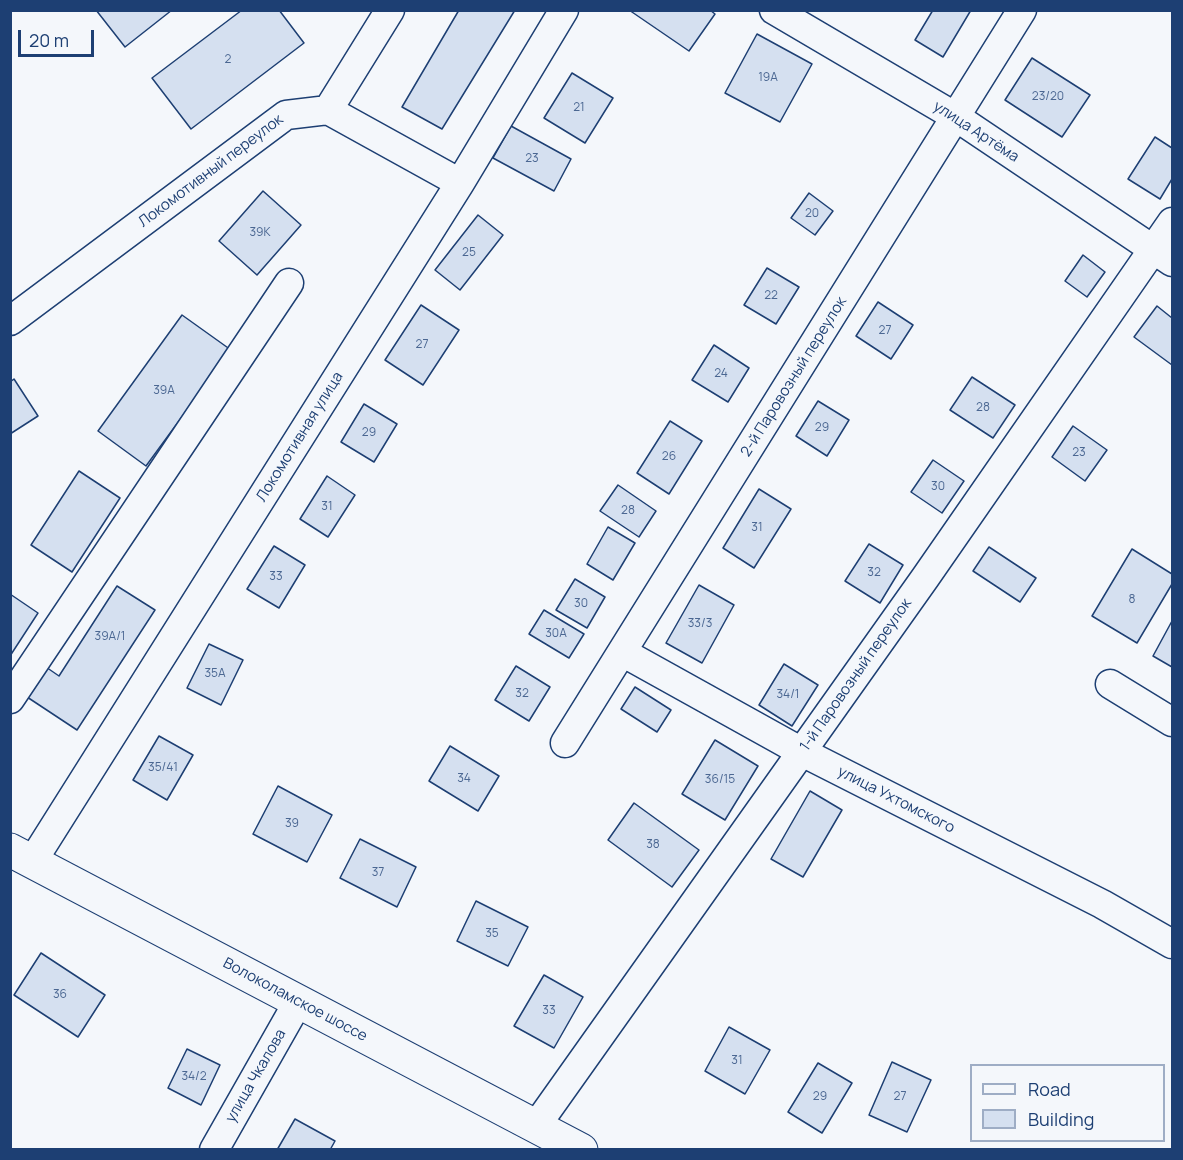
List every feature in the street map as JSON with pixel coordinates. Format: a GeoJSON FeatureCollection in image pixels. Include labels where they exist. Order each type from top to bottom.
{"type":"FeatureCollection","features":[{"type":"Feature","properties":{"kind":"main road","name":"Волоколамское шоссе"},"geometry":{"type":"LineString","coordinates":[[21,856],[581,1149]]}},
{"type":"Feature","properties":{"kind":"street"},"geometry":{"type":"LineString","coordinates":[[390,10],[328,110],[460,183]]}},
{"type":"Feature","properties":{"kind":"street","name":"Локомотивная улица"},"geometry":{"type":"LineString","coordinates":[[21,856],[460,183],[564,10]]}},
{"type":"Feature","properties":{"kind":"street","name":"улица Артёма"},"geometry":{"type":"LineString","coordinates":[[774,10],[956,117],[1163,256]]}},
{"type":"Feature","properties":{"kind":"street","name":"2-й Паровозный переулок"},"geometry":{"type":"LineString","coordinates":[[565,743],[1022,10]]}},
{"type":"Feature","properties":{"kind":"street","name":"Локомотивный переулок"},"geometry":{"type":"LineString","coordinates":[[10,321],[286,115],[328,110]]}},
{"type":"Feature","properties":{"kind":"street","name":"1-й Паровозный переулок"},"geometry":{"type":"LineString","coordinates":[[536,1126],[802,752],[1163,256],[1173,222]]}},
{"type":"Feature","properties":{"kind":"street"},"geometry":{"type":"LineString","coordinates":[[10,699],[289,283]]}},
{"type":"Feature","properties":{"kind":"street","name":"улица Ухтомского"},"geometry":{"type":"LineString","coordinates":[[622,652],[802,752],[1101,904],[1173,944]]}},
{"type":"Feature","properties":{"kind":"street"},"geometry":{"type":"LineString","coordinates":[[1110,684],[1173,722]]}},
{"type":"Feature","properties":{"kind":"street","name":"улица Чкалова"},"geometry":{"type":"LineString","coordinates":[[214,1149],[298,1002]]}},
{"type":"Feature","properties":{"kind":"building"},"geometry":{"type":"Polygon","coordinates":[[[96,10],[172,10],[125,47],[96,10]]]}},
{"type":"Feature","properties":{"kind":"building"},"geometry":{"type":"Polygon","coordinates":[[[242,10],[279,10],[304,43],[191,129],[152,78],[242,10]]]}},
{"type":"Feature","properties":{"kind":"building"},"geometry":{"type":"Polygon","coordinates":[[[459,10],[515,10],[442,129],[402,107],[459,10]]]}},
{"type":"Feature","properties":{"kind":"building"},"geometry":{"type":"Polygon","coordinates":[[[629,10],[710,10],[715,14],[689,51],[629,10]]]}},
{"type":"Feature","properties":{"kind":"building"},"geometry":{"type":"Polygon","coordinates":[[[933,10],[971,10],[943,57],[915,40],[933,10]]]}},
{"type":"Feature","properties":{"kind":"building"},"geometry":{"type":"Polygon","coordinates":[[[757,34],[812,64],[780,122],[725,93],[757,34]]]}},
{"type":"Feature","properties":{"kind":"building"},"geometry":{"type":"Polygon","coordinates":[[[1032,58],[1090,95],[1062,137],[1005,100],[1032,58]]]}},
{"type":"Feature","properties":{"kind":"building"},"geometry":{"type":"Polygon","coordinates":[[[572,73],[613,98],[585,143],[544,118],[572,73]]]}},
{"type":"Feature","properties":{"kind":"building"},"geometry":{"type":"Polygon","coordinates":[[[511,126],[571,159],[554,191],[493,158],[511,126]]]}},
{"type":"Feature","properties":{"kind":"building"},"geometry":{"type":"Polygon","coordinates":[[[1155,137],[1172,148],[1172,179],[1160,199],[1128,179],[1155,137]]]}},
{"type":"Feature","properties":{"kind":"building"},"geometry":{"type":"Polygon","coordinates":[[[263,191],[301,225],[257,275],[219,241],[263,191]]]}},
{"type":"Feature","properties":{"kind":"building"},"geometry":{"type":"Polygon","coordinates":[[[809,193],[833,211],[815,235],[791,218],[809,193]]]}},
{"type":"Feature","properties":{"kind":"building"},"geometry":{"type":"Polygon","coordinates":[[[478,215],[503,235],[460,290],[435,270],[478,215]]]}},
{"type":"Feature","properties":{"kind":"building"},"geometry":{"type":"Polygon","coordinates":[[[1083,255],[1105,272],[1087,297],[1065,281],[1083,255]]]}},
{"type":"Feature","properties":{"kind":"building"},"geometry":{"type":"Polygon","coordinates":[[[767,268],[799,287],[776,324],[744,305],[767,268]]]}},
{"type":"Feature","properties":{"kind":"building"},"geometry":{"type":"Polygon","coordinates":[[[878,302],[913,325],[891,359],[856,336],[878,302]]]}},
{"type":"Feature","properties":{"kind":"building"},"geometry":{"type":"Polygon","coordinates":[[[421,305],[459,330],[423,385],[385,360],[421,305]]]}},
{"type":"Feature","properties":{"kind":"building"},"geometry":{"type":"Polygon","coordinates":[[[1157,306],[1172,318],[1172,365],[1134,337],[1157,306]]]}},
{"type":"Feature","properties":{"kind":"building"},"geometry":{"type":"Polygon","coordinates":[[[182,315],[231,350],[146,466],[98,431],[182,315]]]}},
{"type":"Feature","properties":{"kind":"building"},"geometry":{"type":"Polygon","coordinates":[[[714,345],[749,368],[728,402],[692,380],[714,345]]]}},
{"type":"Feature","properties":{"kind":"building"},"geometry":{"type":"Polygon","coordinates":[[[972,377],[1015,405],[993,438],[950,410],[972,377]]]}},
{"type":"Feature","properties":{"kind":"building"},"geometry":{"type":"Polygon","coordinates":[[[14,379],[38,416],[10,434],[10,382],[14,379]]]}},
{"type":"Feature","properties":{"kind":"building"},"geometry":{"type":"Polygon","coordinates":[[[818,401],[849,420],[827,456],[796,436],[818,401]]]}},
{"type":"Feature","properties":{"kind":"building"},"geometry":{"type":"Polygon","coordinates":[[[364,404],[397,424],[374,462],[341,442],[364,404]]]}},
{"type":"Feature","properties":{"kind":"building"},"geometry":{"type":"Polygon","coordinates":[[[670,421],[702,441],[669,494],[637,473],[670,421]]]}},
{"type":"Feature","properties":{"kind":"building"},"geometry":{"type":"Polygon","coordinates":[[[1073,426],[1107,450],[1085,481],[1052,457],[1073,426]]]}},
{"type":"Feature","properties":{"kind":"building"},"geometry":{"type":"Polygon","coordinates":[[[933,460],[964,481],[942,513],[911,492],[933,460]]]}},
{"type":"Feature","properties":{"kind":"building"},"geometry":{"type":"Polygon","coordinates":[[[79,471],[120,498],[72,572],[31,545],[79,471]]]}},
{"type":"Feature","properties":{"kind":"building"},"geometry":{"type":"Polygon","coordinates":[[[327,476],[355,495],[328,537],[300,519],[327,476]]]}},
{"type":"Feature","properties":{"kind":"building"},"geometry":{"type":"Polygon","coordinates":[[[618,485],[656,511],[639,537],[600,511],[618,485]]]}},
{"type":"Feature","properties":{"kind":"building"},"geometry":{"type":"Polygon","coordinates":[[[759,489],[791,509],[754,568],[723,548],[759,489]]]}},
{"type":"Feature","properties":{"kind":"building"},"geometry":{"type":"Polygon","coordinates":[[[608,527],[635,543],[613,580],[587,564],[608,527]]]}},
{"type":"Feature","properties":{"kind":"building"},"geometry":{"type":"Polygon","coordinates":[[[869,544],[903,565],[880,603],[845,581],[869,544]]]}},
{"type":"Feature","properties":{"kind":"building"},"geometry":{"type":"Polygon","coordinates":[[[274,546],[305,565],[279,608],[247,589],[274,546]]]}},
{"type":"Feature","properties":{"kind":"building"},"geometry":{"type":"Polygon","coordinates":[[[989,547],[1036,578],[1020,602],[973,571],[989,547]]]}},
{"type":"Feature","properties":{"kind":"building"},"geometry":{"type":"Polygon","coordinates":[[[1132,549],[1172,574],[1172,584],[1137,643],[1092,616],[1132,549]]]}},
{"type":"Feature","properties":{"kind":"building"},"geometry":{"type":"Polygon","coordinates":[[[575,579],[605,597],[587,628],[556,610],[575,579]]]}},
{"type":"Feature","properties":{"kind":"building"},"geometry":{"type":"Polygon","coordinates":[[[699,585],[734,605],[702,663],[666,643],[699,585]]]}},
{"type":"Feature","properties":{"kind":"building"},"geometry":{"type":"Polygon","coordinates":[[[117,586],[155,610],[77,730],[24,695],[43,665],[59,676],[117,586]]]}},
{"type":"Feature","properties":{"kind":"building"},"geometry":{"type":"Polygon","coordinates":[[[10,594],[38,613],[10,656],[10,594]]]}},
{"type":"Feature","properties":{"kind":"building"},"geometry":{"type":"Polygon","coordinates":[[[544,610],[584,634],[569,658],[529,634],[544,610]]]}},
{"type":"Feature","properties":{"kind":"building"},"geometry":{"type":"Polygon","coordinates":[[[1172,621],[1172,667],[1153,656],[1172,621]]]}},
{"type":"Feature","properties":{"kind":"building"},"geometry":{"type":"Polygon","coordinates":[[[209,644],[243,660],[221,705],[187,688],[209,644]]]}},
{"type":"Feature","properties":{"kind":"building"},"geometry":{"type":"Polygon","coordinates":[[[784,664],[818,685],[792,726],[759,705],[784,664]]]}},
{"type":"Feature","properties":{"kind":"building"},"geometry":{"type":"Polygon","coordinates":[[[516,666],[550,687],[529,721],[495,700],[516,666]]]}},
{"type":"Feature","properties":{"kind":"building"},"geometry":{"type":"Polygon","coordinates":[[[635,687],[671,710],[657,732],[621,709],[635,687]]]}},
{"type":"Feature","properties":{"kind":"building"},"geometry":{"type":"Polygon","coordinates":[[[159,736],[193,755],[167,800],[133,780],[159,736]]]}},
{"type":"Feature","properties":{"kind":"building"},"geometry":{"type":"Polygon","coordinates":[[[715,740],[758,766],[725,820],[682,794],[715,740]]]}},
{"type":"Feature","properties":{"kind":"building"},"geometry":{"type":"Polygon","coordinates":[[[450,746],[499,776],[478,811],[429,781],[450,746]]]}},
{"type":"Feature","properties":{"kind":"building"},"geometry":{"type":"Polygon","coordinates":[[[278,786],[332,815],[307,862],[253,834],[278,786]]]}},
{"type":"Feature","properties":{"kind":"building"},"geometry":{"type":"Polygon","coordinates":[[[810,791],[842,810],[803,877],[771,859],[810,791]]]}},
{"type":"Feature","properties":{"kind":"building"},"geometry":{"type":"Polygon","coordinates":[[[634,803],[699,850],[672,887],[608,840],[634,803]]]}},
{"type":"Feature","properties":{"kind":"building"},"geometry":{"type":"Polygon","coordinates":[[[360,839],[416,867],[397,907],[340,878],[360,839]]]}},
{"type":"Feature","properties":{"kind":"building"},"geometry":{"type":"Polygon","coordinates":[[[476,901],[528,927],[508,966],[457,941],[476,901]]]}},
{"type":"Feature","properties":{"kind":"building"},"geometry":{"type":"Polygon","coordinates":[[[41,953],[105,995],[78,1037],[14,995],[41,953]]]}},
{"type":"Feature","properties":{"kind":"building"},"geometry":{"type":"Polygon","coordinates":[[[544,975],[583,997],[554,1048],[514,1026],[544,975]]]}},
{"type":"Feature","properties":{"kind":"building"},"geometry":{"type":"Polygon","coordinates":[[[729,1027],[770,1050],[745,1094],[705,1071],[729,1027]]]}},
{"type":"Feature","properties":{"kind":"building"},"geometry":{"type":"Polygon","coordinates":[[[187,1049],[220,1065],[201,1105],[168,1088],[187,1049]]]}},
{"type":"Feature","properties":{"kind":"building"},"geometry":{"type":"Polygon","coordinates":[[[892,1062],[931,1080],[907,1132],[869,1115],[892,1062]]]}},
{"type":"Feature","properties":{"kind":"building"},"geometry":{"type":"Polygon","coordinates":[[[818,1063],[852,1083],[822,1133],[788,1112],[818,1063]]]}},
{"type":"Feature","properties":{"kind":"building"},"geometry":{"type":"Polygon","coordinates":[[[295,1119],[335,1141],[330,1150],[277,1150],[295,1119]]]}}]}
